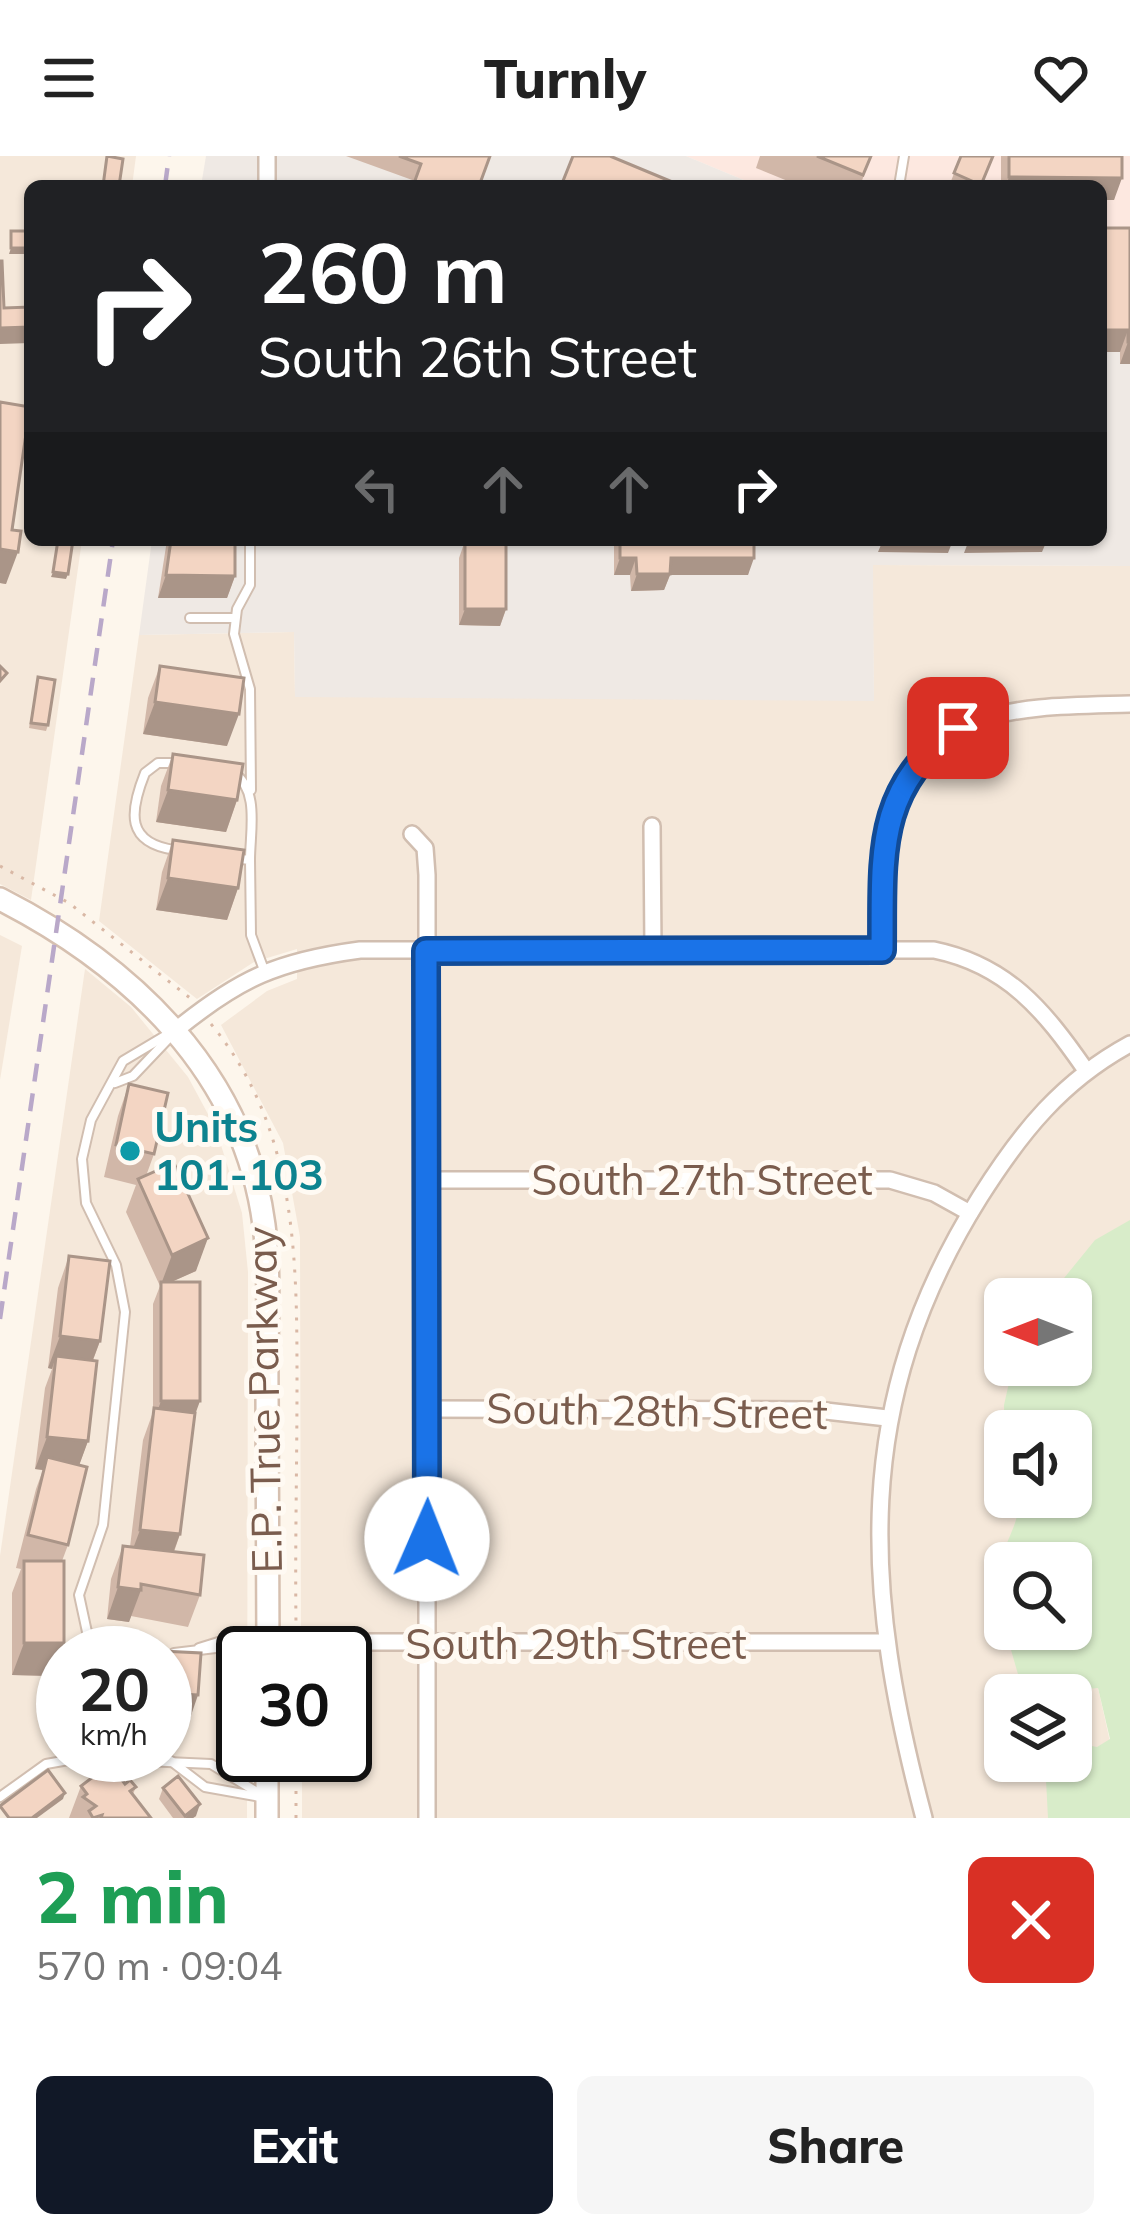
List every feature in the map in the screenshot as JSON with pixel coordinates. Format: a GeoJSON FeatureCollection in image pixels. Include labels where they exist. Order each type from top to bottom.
{"type":"FeatureCollection","features":[{"type":"Feature","properties":{"kind":"main road","name":"E.P. True Parkway"},"geometry":{"type":"LineString","coordinates":[[0,899],[107,964],[176,1030],[231,1113],[263,1223],[268,1626]]}},
{"type":"Feature","properties":{"kind":"street"},"geometry":{"type":"LineString","coordinates":[[882,950],[887,821],[915,766],[935,745],[989,713],[1130,704]]}},
{"type":"Feature","properties":{"kind":"street"},"geometry":{"type":"LineString","coordinates":[[652,826],[652,950]]}},
{"type":"Feature","properties":{"kind":"street"},"geometry":{"type":"LineString","coordinates":[[412,834],[424,848],[426,951],[427,1818]]}},
{"type":"Feature","properties":{"kind":"street"},"geometry":{"type":"LineString","coordinates":[[176,1030],[223,992],[264,970],[297,958],[360,950],[934,950],[992,970],[1022,989],[1085,1069]]}},
{"type":"Feature","properties":{"kind":"street"},"geometry":{"type":"LineString","coordinates":[[924,1818],[885,1642],[877,1556],[886,1418],[923,1307],[970,1214],[1017,1139],[1085,1069],[1130,1044]]}},
{"type":"Feature","properties":{"kind":"street","name":"South 27th Street"},"geometry":{"type":"LineString","coordinates":[[428,1180],[890,1180],[934,1193],[970,1214]]}},
{"type":"Feature","properties":{"kind":"street","name":"South 28th Street"},"geometry":{"type":"LineString","coordinates":[[428,1409],[817,1409],[886,1418]]}},
{"type":"Feature","properties":{"kind":"street","name":"South 29th Street"},"geometry":{"type":"LineString","coordinates":[[372,1646],[885,1642]]}},
{"type":"Feature","properties":{"kind":"lane"},"geometry":{"type":"LineString","coordinates":[[250,546],[250,585],[236,619],[236,646],[250,688],[250,935],[264,970]]}},
{"type":"Feature","properties":{"kind":"lane"},"geometry":{"type":"LineString","coordinates":[[190,618],[236,619]]}},
{"type":"Feature","properties":{"kind":"lane"},"geometry":{"type":"LineString","coordinates":[[182,851],[148,845],[139,836],[135,814],[150,766],[188,765]]}},
{"type":"Feature","properties":{"kind":"lane"},"geometry":{"type":"LineString","coordinates":[[223,770],[241,777],[250,798]]}},
{"type":"Feature","properties":{"kind":"lane"},"geometry":{"type":"LineString","coordinates":[[227,857],[250,860]]}},
{"type":"Feature","properties":{"kind":"lane"},"geometry":{"type":"LineString","coordinates":[[113,1084],[133,1076],[176,1030]]}},
{"type":"Feature","properties":{"kind":"lane"},"geometry":{"type":"LineString","coordinates":[[88,1626],[79,1609],[103,1525],[124,1335],[122,1288],[82,1181],[85,1138],[123,1061],[176,1030]]}},
{"type":"Feature","properties":{"kind":"lane"},"geometry":{"type":"LineString","coordinates":[[192,1762],[211,1764],[267,1808]]}},
{"type":"Feature","properties":{"kind":"lane"},"geometry":{"type":"LineString","coordinates":[[0,1797],[36,1771]]}},
{"type":"Feature","properties":{"kind":"lane"},"geometry":{"type":"LineString","coordinates":[[192,1775],[215,1791],[267,1808]]}},
{"type":"Feature","properties":{"kind":"path"},"geometry":{"type":"LineString","coordinates":[[0,866],[70,903],[193,1001]]}},
{"type":"Feature","properties":{"kind":"path"},"geometry":{"type":"LineString","coordinates":[[296,1782],[296,1818]]}},
{"type":"Feature","properties":{"kind":"shaded area"},"geometry":{"type":"Polygon","coordinates":[[[0,156],[136,156],[133,180],[24,180],[24,546],[81,546],[31,900],[0,884],[0,156]]]}},
{"type":"Feature","properties":{"kind":"shaded area"},"geometry":{"type":"Polygon","coordinates":[[[206,156],[686,156],[744,180],[202,180],[206,156]]]}},
{"type":"Feature","properties":{"kind":"shaded area"},"geometry":{"type":"Polygon","coordinates":[[[686,156],[1130,156],[1130,235],[1107,235],[1107,180],[744,180],[686,156]]]}},
{"type":"Feature","properties":{"kind":"shaded area"},"geometry":{"type":"Polygon","coordinates":[[[1107,235],[1130,235],[1130,566],[873,565],[874,701],[295,697],[294,632],[139,635],[151,546],[1107,546],[1107,235]]]}},
{"type":"Feature","properties":{"kind":"shaded area"},"geometry":{"type":"Polygon","coordinates":[[[872,565],[1130,566],[1130,1285],[1092,1361],[1092,1278],[984,1278],[984,1386],[1080,1386],[1068,1410],[984,1410],[984,1518],[1039,1518],[1021,1542],[984,1542],[984,1650],[1090,1650],[1127,1818],[302,1818],[302,1782],[372,1782],[372,1626],[301,1626],[300,1237],[283,1143],[221,1025],[267,991],[297,979],[297,949],[254,962],[197,999],[99,921],[139,635],[294,632],[295,696],[874,700],[872,565]]]}},
{"type":"Feature","properties":{"kind":"shaded area"},"geometry":{"type":"Polygon","coordinates":[[[0,935],[22,946],[0,1080],[0,935]]]}},
{"type":"Feature","properties":{"kind":"shaded area"},"geometry":{"type":"Polygon","coordinates":[[[85,969],[131,1007],[188,1077],[216,1129],[242,1213],[248,1272],[247,1626],[216,1626],[216,1782],[247,1782],[247,1818],[0,1818],[0,1556],[85,969]]]}},
{"type":"Feature","properties":{"kind":"green space"},"geometry":{"type":"Polygon","coordinates":[[[1130,1220],[1130,1818],[1048,1818],[1046,1782],[1092,1782],[1092,1746],[1110,1739],[1098,1688],[1092,1689],[1092,1674],[1018,1674],[1011,1650],[1092,1650],[1092,1542],[1008,1542],[1016,1518],[1092,1518],[1092,1410],[1004,1410],[1004,1405],[1008,1386],[1092,1386],[1092,1278],[1064,1278],[1095,1240],[1130,1220]]]}},
{"type":"Feature","properties":{"kind":"building"},"geometry":{"type":"Polygon","coordinates":[[[107,156],[123,159],[120,180],[104,180],[107,156]]]}},
{"type":"Feature","properties":{"kind":"building"},"geometry":{"type":"Polygon","coordinates":[[[399,156],[490,156],[481,180],[415,180],[421,164],[399,156]]]}},
{"type":"Feature","properties":{"kind":"building"},"geometry":{"type":"Polygon","coordinates":[[[573,156],[610,156],[668,180],[563,180],[573,156]]]}},
{"type":"Feature","properties":{"kind":"building"},"geometry":{"type":"Polygon","coordinates":[[[817,156],[871,156],[863,175],[817,156]]]}},
{"type":"Feature","properties":{"kind":"building"},"geometry":{"type":"Polygon","coordinates":[[[961,156],[993,156],[983,180],[954,173],[961,156]]]}},
{"type":"Feature","properties":{"kind":"building"},"geometry":{"type":"Polygon","coordinates":[[[1009,156],[1122,156],[1122,178],[1009,177],[1009,156]]]}},
{"type":"Feature","properties":{"kind":"building"},"geometry":{"type":"Polygon","coordinates":[[[1107,228],[1130,228],[1130,342],[1128,330],[1107,330],[1107,228]]]}},
{"type":"Feature","properties":{"kind":"building"},"geometry":{"type":"Polygon","coordinates":[[[11,231],[24,231],[24,248],[11,248],[11,231]]]}},
{"type":"Feature","properties":{"kind":"building"},"geometry":{"type":"Polygon","coordinates":[[[2,261],[4,308],[24,307],[24,327],[0,328],[2,261]]]}},
{"type":"Feature","properties":{"kind":"building"},"geometry":{"type":"Polygon","coordinates":[[[0,402],[24,406],[24,448],[12,530],[21,531],[18,552],[0,549],[0,402]]]}},
{"type":"Feature","properties":{"kind":"building"},"geometry":{"type":"Polygon","coordinates":[[[57,546],[72,546],[68,574],[53,572],[57,546]]]}},
{"type":"Feature","properties":{"kind":"building"},"geometry":{"type":"Polygon","coordinates":[[[170,546],[235,546],[235,576],[166,575],[170,546]]]}},
{"type":"Feature","properties":{"kind":"building"},"geometry":{"type":"Polygon","coordinates":[[[465,546],[506,546],[506,609],[465,609],[465,546]]]}},
{"type":"Feature","properties":{"kind":"building"},"geometry":{"type":"Polygon","coordinates":[[[620,546],[754,546],[754,558],[671,558],[670,574],[637,574],[636,558],[620,558],[620,546]]]}},
{"type":"Feature","properties":{"kind":"building"},"geometry":{"type":"Polygon","coordinates":[[[160,666],[244,678],[239,714],[155,702],[160,666]]]}},
{"type":"Feature","properties":{"kind":"building"},"geometry":{"type":"Polygon","coordinates":[[[38,677],[55,680],[48,725],[31,723],[38,677]]]}},
{"type":"Feature","properties":{"kind":"building"},"geometry":{"type":"Polygon","coordinates":[[[173,754],[243,764],[237,800],[168,790],[173,754]]]}},
{"type":"Feature","properties":{"kind":"building"},"geometry":{"type":"Polygon","coordinates":[[[173,840],[244,850],[238,888],[168,878],[173,840]]]}},
{"type":"Feature","properties":{"kind":"building"},"geometry":{"type":"Polygon","coordinates":[[[129,1084],[168,1093],[154,1154],[116,1145],[129,1084]]]}},
{"type":"Feature","properties":{"kind":"building"},"geometry":{"type":"Polygon","coordinates":[[[174,1163],[208,1238],[172,1255],[138,1179],[174,1163]]]}},
{"type":"Feature","properties":{"kind":"building"},"geometry":{"type":"Polygon","coordinates":[[[69,1256],[110,1261],[100,1341],[60,1336],[69,1256]]]}},
{"type":"Feature","properties":{"kind":"building"},"geometry":{"type":"Polygon","coordinates":[[[161,1282],[200,1282],[200,1401],[161,1401],[161,1282]]]}},
{"type":"Feature","properties":{"kind":"building"},"geometry":{"type":"Polygon","coordinates":[[[56,1356],[97,1361],[88,1441],[47,1437],[56,1356]]]}},
{"type":"Feature","properties":{"kind":"building"},"geometry":{"type":"Polygon","coordinates":[[[154,1408],[195,1413],[180,1534],[140,1530],[154,1408]]]}},
{"type":"Feature","properties":{"kind":"building"},"geometry":{"type":"Polygon","coordinates":[[[47,1457],[87,1467],[68,1545],[28,1535],[47,1457]]]}},
{"type":"Feature","properties":{"kind":"building"},"geometry":{"type":"Polygon","coordinates":[[[123,1546],[204,1555],[200,1595],[141,1584],[141,1590],[118,1587],[123,1546]]]}},
{"type":"Feature","properties":{"kind":"building"},"geometry":{"type":"Polygon","coordinates":[[[24,1561],[64,1561],[64,1626],[36,1626],[36,1643],[24,1643],[24,1561]]]}},
{"type":"Feature","properties":{"kind":"building"},"geometry":{"type":"Polygon","coordinates":[[[192,1653],[201,1653],[198,1695],[192,1695],[192,1653]]]}},
{"type":"Feature","properties":{"kind":"building"},"geometry":{"type":"Polygon","coordinates":[[[36,1779],[57,1782],[65,1793],[32,1818],[9,1818],[0,1806],[36,1779]]]}},
{"type":"Feature","properties":{"kind":"building"},"geometry":{"type":"Polygon","coordinates":[[[132,1782],[136,1787],[130,1791],[151,1818],[93,1818],[89,1811],[96,1806],[83,1797],[87,1794],[81,1786],[132,1782]]]}},
{"type":"Feature","properties":{"kind":"building"},"geometry":{"type":"Polygon","coordinates":[[[183,1782],[200,1804],[185,1816],[163,1788],[183,1782]]]}},
{"type":"Feature","properties":{"kind":"railway"},"geometry":{"type":"LineString","coordinates":[[166,180],[169,156]]}},
{"type":"Feature","properties":{"kind":"railway"},"geometry":{"type":"LineString","coordinates":[[0,1319],[112,546]]}},
{"type":"Feature","properties":{"kind":"place","name":"Units 101-103"},"geometry":{"type":"Point","coordinates":[130,1151]}},
{"type":"Feature","properties":{"kind":"route"},"geometry":{"type":"LineString","coordinates":[[427,1539],[426,951],[882,950],[887,821],[915,766],[958,728]]}}]}
